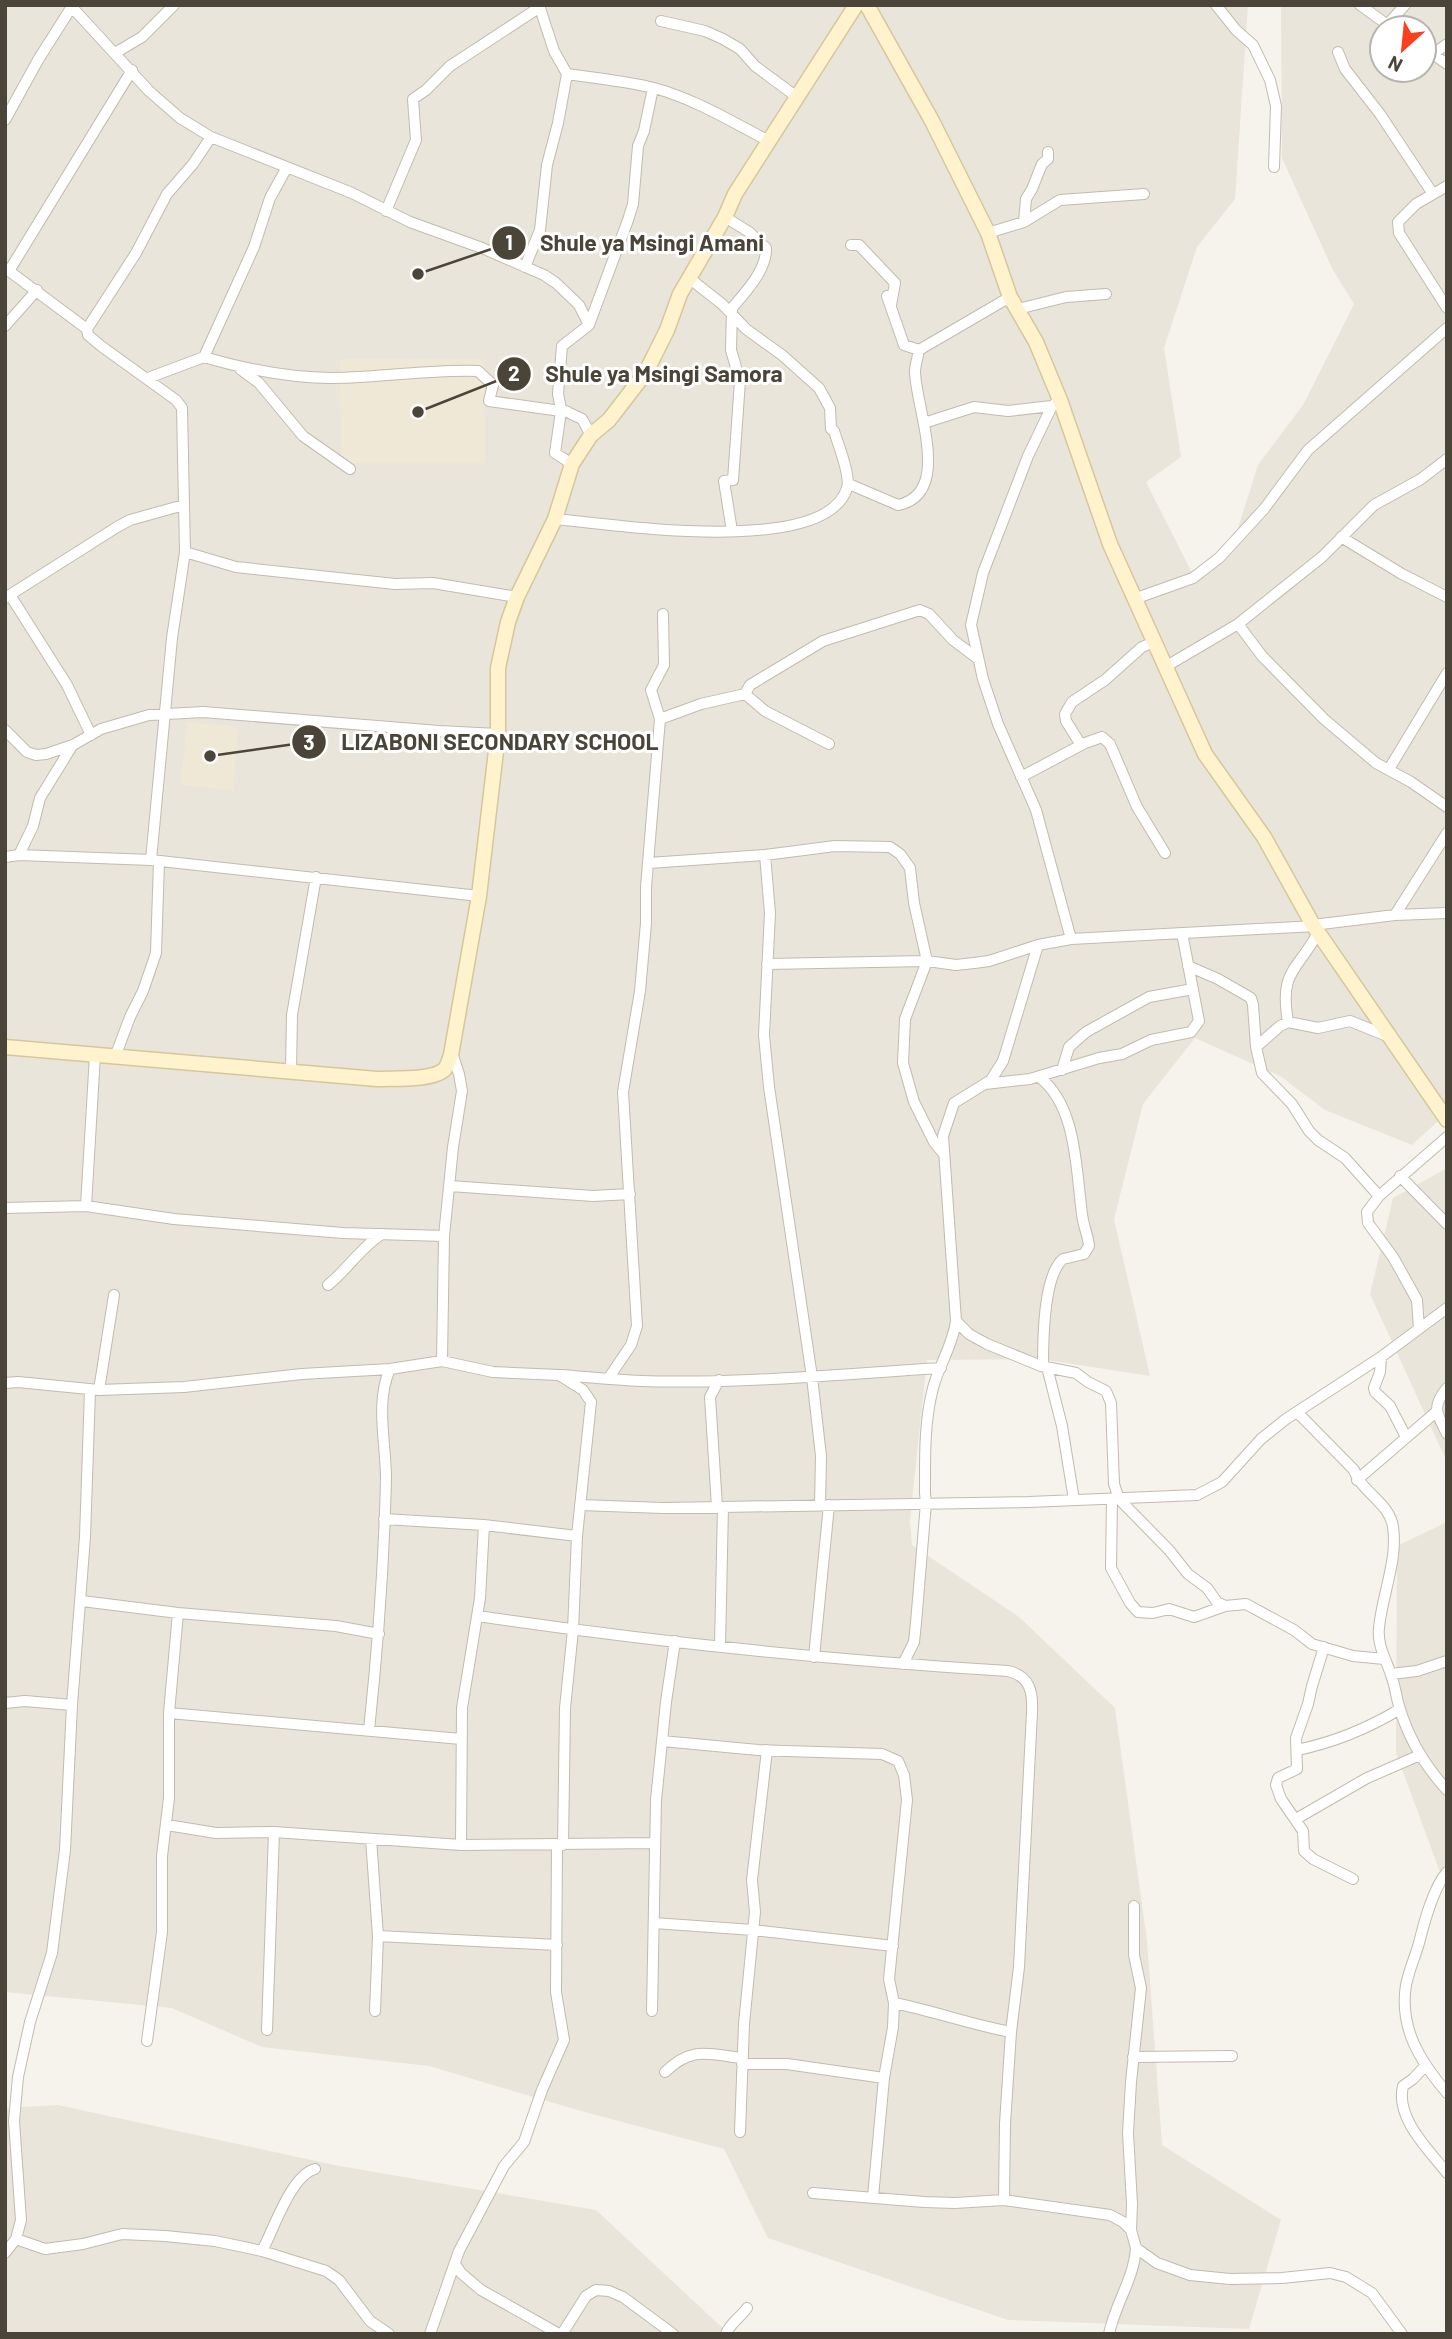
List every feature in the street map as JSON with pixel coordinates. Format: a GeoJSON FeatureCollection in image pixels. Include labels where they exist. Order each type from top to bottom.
{"type":"FeatureCollection","features":[{"type":"Feature","properties":{"kind":"street"},"geometry":{"type":"LineString","coordinates":[[116,53],[142,37],[174,5]]}},
{"type":"Feature","properties":{"kind":"street"},"geometry":{"type":"LineString","coordinates":[[5,1047],[377,1079],[422,1077],[444,1070],[452,1053],[479,896],[498,734],[498,668],[508,622],[517,597],[555,519],[572,464],[591,435],[609,420],[646,372],[667,330],[680,293],[725,217],[735,194],[856,5]]}},
{"type":"Feature","properties":{"kind":"street"},"geometry":{"type":"LineString","coordinates":[[867,5],[932,121],[988,233],[1014,303],[1037,342],[1056,403],[1110,544],[1205,754],[1264,837],[1315,927],[1447,1119]]}},
{"type":"Feature","properties":{"kind":"street"},"geometry":{"type":"LineString","coordinates":[[1216,5],[1236,30],[1253,45],[1270,80],[1276,106],[1273,167]]}},
{"type":"Feature","properties":{"kind":"street"},"geometry":{"type":"LineString","coordinates":[[386,211],[416,140],[412,99],[426,90],[450,66],[540,6],[554,51],[567,74],[547,165],[540,230],[526,267]]}},
{"type":"Feature","properties":{"kind":"street"},"geometry":{"type":"LineString","coordinates":[[5,120],[70,7],[149,91],[180,118],[211,137],[526,267],[569,293],[579,305],[589,325]]}},
{"type":"Feature","properties":{"kind":"street"},"geometry":{"type":"LineString","coordinates":[[661,21],[705,31],[723,39],[740,49],[755,66],[797,97]]}},
{"type":"Feature","properties":{"kind":"street"},"geometry":{"type":"LineString","coordinates":[[1338,52],[1345,69],[1380,114],[1433,194]]}},
{"type":"Feature","properties":{"kind":"street"},"geometry":{"type":"LineString","coordinates":[[87,329],[7,269],[132,70]]}},
{"type":"Feature","properties":{"kind":"street"},"geometry":{"type":"LineString","coordinates":[[567,74],[653,88],[687,100],[769,141]]}},
{"type":"Feature","properties":{"kind":"street"},"geometry":{"type":"LineString","coordinates":[[572,464],[555,453],[564,412],[558,394],[562,346],[589,325],[628,220],[638,146],[645,131],[653,88]]}},
{"type":"Feature","properties":{"kind":"street"},"geometry":{"type":"LineString","coordinates":[[115,1057],[156,953],[155,860],[165,713],[185,552],[182,408],[148,377],[101,346],[88,335],[87,329],[136,253],[167,194],[193,164],[211,137]]}},
{"type":"Feature","properties":{"kind":"street"},"geometry":{"type":"LineString","coordinates":[[1024,222],[1026,199],[1041,164],[1048,159],[1048,152]]}},
{"type":"Feature","properties":{"kind":"street"},"geometry":{"type":"LineString","coordinates":[[204,357],[254,247],[270,198],[286,169]]}},
{"type":"Feature","properties":{"kind":"street"},"geometry":{"type":"LineString","coordinates":[[1447,186],[1403,215],[1398,222],[1399,233],[1447,308]]}},
{"type":"Feature","properties":{"kind":"street"},"geometry":{"type":"LineString","coordinates":[[988,233],[1024,222],[1060,200],[1144,194]]}},
{"type":"Feature","properties":{"kind":"street"},"geometry":{"type":"LineString","coordinates":[[725,217],[749,232],[766,248],[766,257],[757,275],[732,308],[732,350],[740,381],[737,454],[733,480],[724,481],[732,531]]}},
{"type":"Feature","properties":{"kind":"street"},"geometry":{"type":"LineString","coordinates":[[851,246],[859,245],[895,283],[891,308]]}},
{"type":"Feature","properties":{"kind":"street"},"geometry":{"type":"LineString","coordinates":[[555,519],[676,530],[732,531],[777,528],[818,516],[828,511],[845,495],[849,484],[834,431],[831,429],[830,408],[819,388],[782,355],[746,329],[689,278]]}},
{"type":"Feature","properties":{"kind":"street"},"geometry":{"type":"LineString","coordinates":[[5,326],[37,290]]}},
{"type":"Feature","properties":{"kind":"street"},"geometry":{"type":"LineString","coordinates":[[887,296],[904,345],[919,351],[1014,303],[1106,294]]}},
{"type":"Feature","properties":{"kind":"street"},"geometry":{"type":"LineString","coordinates":[[1134,599],[1193,578],[1219,558],[1264,509],[1308,450],[1447,328]]}},
{"type":"Feature","properties":{"kind":"street"},"geometry":{"type":"LineString","coordinates":[[849,484],[892,504],[909,503],[921,493],[927,476],[924,423],[915,372],[919,351]]}},
{"type":"Feature","properties":{"kind":"street"},"geometry":{"type":"LineString","coordinates":[[148,377],[204,357],[237,367],[330,378],[453,370],[478,371],[494,386],[489,401],[564,412],[582,418],[591,435]]}},
{"type":"Feature","properties":{"kind":"street"},"geometry":{"type":"LineString","coordinates":[[237,367],[259,383],[303,436],[350,470]]}},
{"type":"Feature","properties":{"kind":"street"},"geometry":{"type":"LineString","coordinates":[[924,423],[974,407],[1008,411],[1056,403]]}},
{"type":"Feature","properties":{"kind":"street"},"geometry":{"type":"LineString","coordinates":[[1056,403],[1028,456],[983,573],[971,625],[977,659],[998,724],[1035,810],[1047,847],[1071,939]]}},
{"type":"Feature","properties":{"kind":"street"},"geometry":{"type":"LineString","coordinates":[[1166,667],[1238,624],[1322,557],[1374,505],[1421,479],[1447,459]]}},
{"type":"Feature","properties":{"kind":"street"},"geometry":{"type":"LineString","coordinates":[[91,735],[67,685],[8,596],[130,520],[184,505]]}},
{"type":"Feature","properties":{"kind":"street"},"geometry":{"type":"LineString","coordinates":[[1340,537],[1402,574],[1445,592]]}},
{"type":"Feature","properties":{"kind":"street"},"geometry":{"type":"LineString","coordinates":[[185,552],[236,568],[395,584],[433,583],[517,597]]}},
{"type":"Feature","properties":{"kind":"street"},"geometry":{"type":"LineString","coordinates":[[660,719],[701,704],[745,694],[750,685],[822,641],[920,610],[929,614],[953,640],[977,659]]}},
{"type":"Feature","properties":{"kind":"street"},"geometry":{"type":"LineString","coordinates":[[608,1379],[631,1345],[637,1326],[623,1092],[644,960],[646,887],[660,719],[651,690],[664,665],[663,614]]}},
{"type":"Feature","properties":{"kind":"street"},"geometry":{"type":"LineString","coordinates":[[1238,624],[1262,656],[1324,719],[1376,763],[1447,807]]}},
{"type":"Feature","properties":{"kind":"street"},"geometry":{"type":"LineString","coordinates":[[1081,745],[1066,721],[1065,714],[1072,702],[1105,680],[1142,647],[1154,642]]}},
{"type":"Feature","properties":{"kind":"street"},"geometry":{"type":"LineString","coordinates":[[1389,769],[1447,673]]}},
{"type":"Feature","properties":{"kind":"street"},"geometry":{"type":"LineString","coordinates":[[745,694],[765,711],[828,744]]}},
{"type":"Feature","properties":{"kind":"street"},"geometry":{"type":"LineString","coordinates":[[5,730],[27,752],[36,755],[59,751],[101,729],[136,718],[165,713],[203,712],[439,732],[498,734]]}},
{"type":"Feature","properties":{"kind":"street"},"geometry":{"type":"LineString","coordinates":[[1021,777],[1095,738],[1102,737],[1110,744],[1137,807],[1165,853]]}},
{"type":"Feature","properties":{"kind":"street"},"geometry":{"type":"LineString","coordinates":[[19,855],[33,826],[40,798],[73,745]]}},
{"type":"Feature","properties":{"kind":"street"},"geometry":{"type":"LineString","coordinates":[[1395,915],[1447,834]]}},
{"type":"Feature","properties":{"kind":"street"},"geometry":{"type":"LineString","coordinates":[[649,863],[765,855],[835,846],[890,847],[900,854],[910,868],[914,903],[927,961],[905,1018],[903,1063],[914,1102],[934,1142],[943,1153]]}},
{"type":"Feature","properties":{"kind":"street"},"geometry":{"type":"LineString","coordinates":[[5,858],[19,855],[155,860],[479,896]]}},
{"type":"Feature","properties":{"kind":"street"},"geometry":{"type":"LineString","coordinates":[[765,855],[769,913],[764,1035],[769,1087],[812,1377],[824,1505],[814,1657]]}},
{"type":"Feature","properties":{"kind":"street"},"geometry":{"type":"LineString","coordinates":[[291,1070],[292,1015],[316,877]]}},
{"type":"Feature","properties":{"kind":"street"},"geometry":{"type":"LineString","coordinates":[[767,964],[927,961],[956,964],[989,961],[1038,945],[1071,939],[1315,927],[1395,915],[1447,913]]}},
{"type":"Feature","properties":{"kind":"street"},"geometry":{"type":"LineString","coordinates":[[1288,1022],[1285,1003],[1288,976],[1307,952],[1315,927]]}},
{"type":"Feature","properties":{"kind":"street"},"geometry":{"type":"LineString","coordinates":[[983,1084],[1014,1083],[1040,1077],[1128,1052],[1151,1040],[1191,1032],[1199,1021],[1182,933]]}},
{"type":"Feature","properties":{"kind":"street"},"geometry":{"type":"LineString","coordinates":[[903,1664],[914,1642],[926,1503],[927,1426],[933,1390],[951,1345],[956,1321],[943,1136],[954,1103],[996,1074],[1003,1061],[1038,945]]}},
{"type":"Feature","properties":{"kind":"street"},"geometry":{"type":"LineString","coordinates":[[1188,966],[1251,998],[1256,1047],[1265,1078],[1292,1104],[1309,1131],[1345,1158],[1379,1196]]}},
{"type":"Feature","properties":{"kind":"street"},"geometry":{"type":"LineString","coordinates":[[1062,1070],[1069,1047],[1086,1032],[1149,997],[1192,989]]}},
{"type":"Feature","properties":{"kind":"street"},"geometry":{"type":"LineString","coordinates":[[1256,1047],[1288,1022],[1318,1028],[1357,1022],[1373,1032],[1383,1032],[1391,1038]]}},
{"type":"Feature","properties":{"kind":"street"},"geometry":{"type":"LineString","coordinates":[[442,1361],[444,1236],[462,1091],[452,1053]]}},
{"type":"Feature","properties":{"kind":"street"},"geometry":{"type":"LineString","coordinates":[[86,1206],[95,1055]]}},
{"type":"Feature","properties":{"kind":"street"},"geometry":{"type":"LineString","coordinates":[[1040,1077],[1055,1091],[1064,1111],[1077,1162],[1082,1217],[1089,1246],[1084,1254],[1063,1259],[1055,1272],[1047,1301],[1045,1367],[1062,1426],[1074,1500]]}},
{"type":"Feature","properties":{"kind":"street"},"geometry":{"type":"LineString","coordinates":[[1419,1329],[1417,1300],[1393,1257],[1368,1223],[1367,1212],[1379,1196],[1447,1137]]}},
{"type":"Feature","properties":{"kind":"street"},"geometry":{"type":"LineString","coordinates":[[1401,1176],[1447,1224]]}},
{"type":"Feature","properties":{"kind":"street"},"geometry":{"type":"LineString","coordinates":[[450,1186],[593,1196],[630,1194]]}},
{"type":"Feature","properties":{"kind":"street"},"geometry":{"type":"LineString","coordinates":[[5,1208],[86,1206],[174,1219],[444,1236]]}},
{"type":"Feature","properties":{"kind":"street"},"geometry":{"type":"LineString","coordinates":[[328,1285],[355,1260],[367,1244],[382,1234]]}},
{"type":"Feature","properties":{"kind":"street"},"geometry":{"type":"LineString","coordinates":[[5,2253],[16,2239],[21,2220],[14,2121],[18,2077],[30,2022],[49,1965],[59,1905],[66,1837],[72,1705],[82,1601],[95,1390],[114,1295]]}},
{"type":"Feature","properties":{"kind":"street"},"geometry":{"type":"LineString","coordinates":[[580,1505],[720,1507],[1197,1495],[1222,1482],[1261,1439],[1297,1412],[1381,1357],[1447,1308]]}},
{"type":"Feature","properties":{"kind":"street"},"geometry":{"type":"LineString","coordinates":[[956,1321],[969,1334],[1045,1367],[1076,1373],[1109,1394],[1116,1499],[1111,1568],[1134,1609],[1144,1614],[1169,1609],[1194,1617],[1225,1606],[1246,1605],[1294,1630],[1307,1642],[1362,1658],[1384,1659]]}},
{"type":"Feature","properties":{"kind":"street"},"geometry":{"type":"LineString","coordinates":[[1381,1357],[1375,1392],[1390,1406],[1406,1437]]}},
{"type":"Feature","properties":{"kind":"street"},"geometry":{"type":"LineString","coordinates":[[5,1383],[95,1390],[184,1387],[442,1361],[493,1372],[640,1381],[812,1377],[941,1368]]}},
{"type":"Feature","properties":{"kind":"street"},"geometry":{"type":"LineString","coordinates":[[369,1730],[379,1634],[386,1477],[383,1391],[390,1368]]}},
{"type":"Feature","properties":{"kind":"street"},"geometry":{"type":"LineString","coordinates":[[430,2334],[454,2264],[505,2166],[524,2141],[542,2090],[562,2049],[564,2029],[557,2008],[557,1945],[565,1708],[573,1630],[577,1536],[591,1402],[583,1390],[559,1375]]}},
{"type":"Feature","properties":{"kind":"street"},"geometry":{"type":"LineString","coordinates":[[719,1380],[710,1397],[720,1507],[720,1646]]}},
{"type":"Feature","properties":{"kind":"street"},"geometry":{"type":"LineString","coordinates":[[1357,1480],[1436,1412],[1439,1398],[1447,1388]]}},
{"type":"Feature","properties":{"kind":"street"},"geometry":{"type":"LineString","coordinates":[[1297,1412],[1354,1470],[1357,1480],[1388,1514],[1394,1528],[1388,1587],[1379,1630],[1384,1659],[1400,1709],[1420,1755],[1427,1768],[1447,1790]]}},
{"type":"Feature","properties":{"kind":"street"},"geometry":{"type":"LineString","coordinates":[[1436,1412],[1447,1434]]}},
{"type":"Feature","properties":{"kind":"street"},"geometry":{"type":"LineString","coordinates":[[1116,1499],[1169,1550],[1188,1574],[1207,1588],[1217,1602],[1225,1606]]}},
{"type":"Feature","properties":{"kind":"street"},"geometry":{"type":"LineString","coordinates":[[384,1519],[484,1525],[577,1536]]}},
{"type":"Feature","properties":{"kind":"street"},"geometry":{"type":"LineString","coordinates":[[461,1846],[461,1739],[465,1680],[478,1616],[484,1525]]}},
{"type":"Feature","properties":{"kind":"street"},"geometry":{"type":"LineString","coordinates":[[82,1601],[178,1613],[336,1626],[379,1634]]}},
{"type":"Feature","properties":{"kind":"street"},"geometry":{"type":"LineString","coordinates":[[148,2041],[160,1959],[162,1856],[169,1798],[169,1713],[178,1613]]}},
{"type":"Feature","properties":{"kind":"street"},"geometry":{"type":"LineString","coordinates":[[478,1616],[573,1630],[814,1657],[1008,1671],[1024,1677],[1033,1693],[1019,1967],[1011,2032],[1005,2124],[1004,2200]]}},
{"type":"Feature","properties":{"kind":"street"},"geometry":{"type":"LineString","coordinates":[[652,2011],[655,1843],[662,1741],[676,1641]]}},
{"type":"Feature","properties":{"kind":"street"},"geometry":{"type":"LineString","coordinates":[[1324,1647],[1296,1738],[1297,1769],[1278,1778],[1276,1785],[1281,1800],[1303,1831],[1304,1851],[1353,1879]]}},
{"type":"Feature","properties":{"kind":"street"},"geometry":{"type":"LineString","coordinates":[[1391,1674],[1417,1671],[1447,1661]]}},
{"type":"Feature","properties":{"kind":"street"},"geometry":{"type":"LineString","coordinates":[[5,1703],[25,1701],[72,1705]]}},
{"type":"Feature","properties":{"kind":"street"},"geometry":{"type":"LineString","coordinates":[[1297,1750],[1328,1743],[1371,1727],[1400,1709]]}},
{"type":"Feature","properties":{"kind":"street"},"geometry":{"type":"LineString","coordinates":[[169,1713],[461,1739]]}},
{"type":"Feature","properties":{"kind":"street"},"geometry":{"type":"LineString","coordinates":[[662,1741],[767,1750],[882,1754],[898,1761],[904,1775],[907,1800],[888,1979],[894,2003],[873,2197]]}},
{"type":"Feature","properties":{"kind":"street"},"geometry":{"type":"LineString","coordinates":[[740,2132],[742,2061],[755,1912],[752,1880],[767,1750]]}},
{"type":"Feature","properties":{"kind":"street"},"geometry":{"type":"LineString","coordinates":[[1296,1819],[1367,1778],[1420,1755]]}},
{"type":"Feature","properties":{"kind":"street"},"geometry":{"type":"LineString","coordinates":[[167,1825],[216,1833],[274,1832],[461,1846],[655,1843]]}},
{"type":"Feature","properties":{"kind":"street"},"geometry":{"type":"LineString","coordinates":[[267,2030],[274,1832]]}},
{"type":"Feature","properties":{"kind":"street"},"geometry":{"type":"LineString","coordinates":[[371,1839],[377,1936],[375,2011]]}},
{"type":"Feature","properties":{"kind":"street"},"geometry":{"type":"LineString","coordinates":[[1447,1872],[1440,1882],[1422,1931],[1405,1996],[1408,2027],[1413,2044],[1424,2066],[1447,2093]]}},
{"type":"Feature","properties":{"kind":"street"},"geometry":{"type":"LineString","coordinates":[[1109,2334],[1134,2267],[1136,2248],[1131,2230],[1128,2133],[1141,1988],[1134,1955],[1134,1906]]}},
{"type":"Feature","properties":{"kind":"street"},"geometry":{"type":"LineString","coordinates":[[654,1923],[753,1930],[893,1946]]}},
{"type":"Feature","properties":{"kind":"street"},"geometry":{"type":"LineString","coordinates":[[377,1936],[557,1945]]}},
{"type":"Feature","properties":{"kind":"street"},"geometry":{"type":"LineString","coordinates":[[894,2003],[1011,2032]]}},
{"type":"Feature","properties":{"kind":"street"},"geometry":{"type":"LineString","coordinates":[[665,2072],[679,2058],[693,2054],[884,2078]]}},
{"type":"Feature","properties":{"kind":"street"},"geometry":{"type":"LineString","coordinates":[[1133,2056],[1232,2056]]}},
{"type":"Feature","properties":{"kind":"street"},"geometry":{"type":"LineString","coordinates":[[1424,2066],[1413,2080],[1403,2086],[1402,2096],[1411,2127],[1447,2173]]}},
{"type":"Feature","properties":{"kind":"street"},"geometry":{"type":"LineString","coordinates":[[262,2252],[296,2183],[309,2170],[315,2169]]}},
{"type":"Feature","properties":{"kind":"street"},"geometry":{"type":"LineString","coordinates":[[813,2193],[954,2203],[1004,2200],[1110,2215],[1131,2230]]}},
{"type":"Feature","properties":{"kind":"street"},"geometry":{"type":"LineString","coordinates":[[16,2239],[45,2249],[83,2244],[122,2234],[165,2236],[215,2241],[262,2252],[327,2271],[339,2280],[370,2321],[389,2334]]}},
{"type":"Feature","properties":{"kind":"street"},"geometry":{"type":"LineString","coordinates":[[1136,2248],[1157,2263],[1190,2275],[1230,2279],[1336,2274],[1362,2285],[1372,2293],[1402,2334]]}},
{"type":"Feature","properties":{"kind":"street"},"geometry":{"type":"LineString","coordinates":[[454,2264],[481,2290],[561,2334],[586,2296],[596,2290],[609,2291],[623,2297],[673,2334]]}},
{"type":"Feature","properties":{"kind":"street"},"geometry":{"type":"LineString","coordinates":[[726,2334],[728,2328],[747,2308]]}},
{"type":"Feature","properties":{"kind":"shaded area"},"geometry":{"type":"Polygon","coordinates":[[[5,5],[1248,5],[1235,199],[1197,247],[1164,348],[1181,457],[1146,482],[1191,571],[1231,550],[1258,465],[1303,405],[1354,304],[1332,268],[1282,158],[1281,5],[1447,5],[1447,1113],[1412,1145],[1325,1110],[1280,1076],[1195,1038],[1143,1104],[1114,1219],[1150,1376],[1040,1359],[927,1360],[910,1520],[912,1545],[1019,1617],[1115,1708],[1147,1941],[1162,2145],[1281,2220],[1249,2329],[1008,2320],[768,2238],[724,2149],[581,2111],[429,2066],[262,2047],[172,2008],[5,1992],[5,5]]]}},
{"type":"Feature","properties":{"kind":"shaded area"},"geometry":{"type":"Polygon","coordinates":[[[340,359],[484,359],[485,463],[341,463],[340,359]]]}},
{"type":"Feature","properties":{"kind":"shaded area"},"geometry":{"type":"Polygon","coordinates":[[[187,722],[238,727],[233,790],[181,785],[187,722]]]}},
{"type":"Feature","properties":{"kind":"shaded area"},"geometry":{"type":"Polygon","coordinates":[[[1447,1168],[1447,1462],[1370,1294],[1393,1198],[1447,1168]]]}},
{"type":"Feature","properties":{"kind":"shaded area"},"geometry":{"type":"Polygon","coordinates":[[[1447,1522],[1447,1891],[1396,1753],[1397,1546],[1447,1522]]]}},
{"type":"Feature","properties":{"kind":"shaded area"},"geometry":{"type":"Polygon","coordinates":[[[58,2105],[334,2165],[596,2210],[729,2334],[5,2334],[5,2108],[58,2105]]]}},
{"type":"Feature","properties":{"kind":"place","name":"Shule ya Msingi Amani"},"geometry":{"type":"Point","coordinates":[418,274]}},
{"type":"Feature","properties":{"kind":"place","name":"Shule ya Msingi Samora"},"geometry":{"type":"Point","coordinates":[418,412]}},
{"type":"Feature","properties":{"kind":"place","name":"LIZABONI SECONDARY SCHOOL"},"geometry":{"type":"Point","coordinates":[210,756]}}]}
